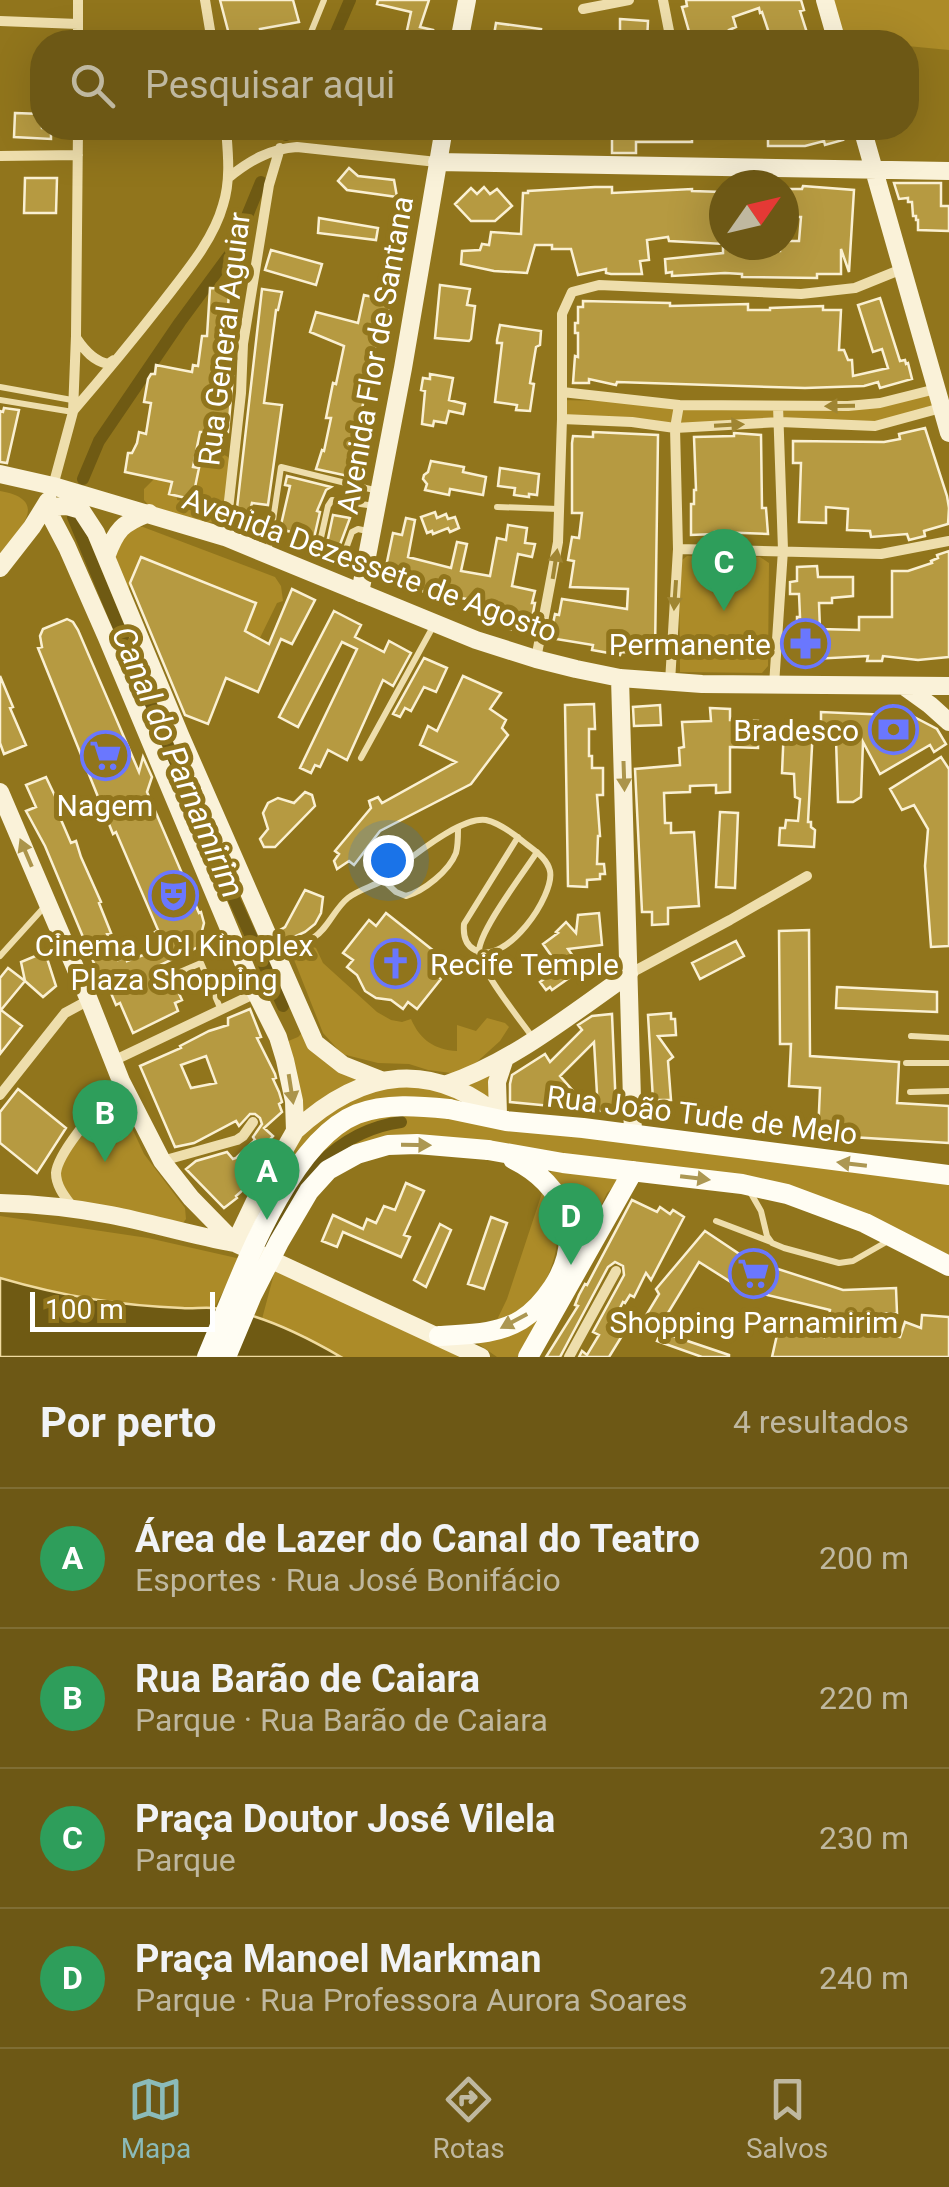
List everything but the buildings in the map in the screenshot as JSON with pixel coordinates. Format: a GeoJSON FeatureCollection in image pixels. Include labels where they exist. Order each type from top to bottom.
{"type":"FeatureCollection","features":[{"type":"Feature","properties":{"kind":"main road","name":"Rua João Tude de Melo"},"geometry":{"type":"LineString","coordinates":[[208,1357],[286,1184],[318,1141],[338,1124],[361,1113],[415,1106],[449,1109],[949,1175]]}},
{"type":"Feature","properties":{"kind":"main road","name":"Rua João Tude de Melo"},"geometry":{"type":"LineString","coordinates":[[226,1357],[252,1295],[309,1191],[328,1170],[356,1154],[388,1145],[488,1150],[746,1185],[800,1198],[949,1266]]}},
{"type":"Feature","properties":{"kind":"main road"},"geometry":{"type":"LineString","coordinates":[[439,1336],[492,1332],[524,1318],[548,1295],[567,1256],[570,1238],[564,1209],[556,1194],[532,1170],[488,1150]]}},
{"type":"Feature","properties":{"kind":"main road"},"geometry":{"type":"LineString","coordinates":[[528,1357],[633,1171]]}},
{"type":"Feature","properties":{"kind":"street"},"geometry":{"type":"LineString","coordinates":[[78,0],[78,30]]}},
{"type":"Feature","properties":{"kind":"street"},"geometry":{"type":"LineString","coordinates":[[204,0],[210,30]]}},
{"type":"Feature","properties":{"kind":"street"},"geometry":{"type":"LineString","coordinates":[[462,30],[467,0]]}},
{"type":"Feature","properties":{"kind":"street"},"geometry":{"type":"LineString","coordinates":[[583,9],[629,0]]}},
{"type":"Feature","properties":{"kind":"street"},"geometry":{"type":"LineString","coordinates":[[663,0],[669,30]]}},
{"type":"Feature","properties":{"kind":"street"},"geometry":{"type":"LineString","coordinates":[[824,0],[833,30]]}},
{"type":"Feature","properties":{"kind":"street"},"geometry":{"type":"LineString","coordinates":[[0,21],[78,24]]}},
{"type":"Feature","properties":{"kind":"street"},"geometry":{"type":"LineString","coordinates":[[78,140],[73,406],[50,514],[278,1037],[291,1082],[295,1131]]}},
{"type":"Feature","properties":{"kind":"street"},"geometry":{"type":"LineString","coordinates":[[73,406],[122,354],[212,234],[224,204],[228,140]]}},
{"type":"Feature","properties":{"kind":"street","name":"Avenida Flor de Santana"},"geometry":{"type":"LineString","coordinates":[[360,593],[442,140]]}},
{"type":"Feature","properties":{"kind":"street"},"geometry":{"type":"LineString","coordinates":[[865,140],[949,433]]}},
{"type":"Feature","properties":{"kind":"street"},"geometry":{"type":"LineString","coordinates":[[228,178],[258,156],[280,148],[438,162],[949,170]]}},
{"type":"Feature","properties":{"kind":"street","name":"Rua General Aguiar"},"geometry":{"type":"LineString","coordinates":[[225,537],[243,344],[269,184],[280,148]]}},
{"type":"Feature","properties":{"kind":"street"},"geometry":{"type":"LineString","coordinates":[[0,156],[78,154]]}},
{"type":"Feature","properties":{"kind":"street"},"geometry":{"type":"LineString","coordinates":[[536,660],[552,580],[560,508],[562,314],[572,292],[599,285],[819,292],[855,288],[902,269]]}},
{"type":"Feature","properties":{"kind":"street"},"geometry":{"type":"LineString","coordinates":[[76,336],[99,362],[108,364],[122,354]]}},
{"type":"Feature","properties":{"kind":"street"},"geometry":{"type":"LineString","coordinates":[[562,392],[679,405],[848,406],[880,404],[936,389]]}},
{"type":"Feature","properties":{"kind":"street"},"geometry":{"type":"LineString","coordinates":[[670,682],[678,549],[674,428],[679,405]]}},
{"type":"Feature","properties":{"kind":"street"},"geometry":{"type":"LineString","coordinates":[[774,685],[783,550],[778,406]]}},
{"type":"Feature","properties":{"kind":"street"},"geometry":{"type":"LineString","coordinates":[[562,418],[674,428],[780,422],[874,426],[941,408]]}},
{"type":"Feature","properties":{"kind":"street","name":"Avenida Dezessete de Agosto"},"geometry":{"type":"LineString","coordinates":[[0,474],[225,537],[476,640],[536,660],[620,678],[670,682],[949,686]]}},
{"type":"Feature","properties":{"kind":"street"},"geometry":{"type":"LineString","coordinates":[[0,568],[60,506],[81,510],[106,556],[315,1043],[343,1066],[381,1080],[447,1084],[473,1096],[502,1118]]}},
{"type":"Feature","properties":{"kind":"street"},"geometry":{"type":"LineString","coordinates":[[106,556],[122,526],[149,514]]}},
{"type":"Feature","properties":{"kind":"street"},"geometry":{"type":"LineString","coordinates":[[678,549],[881,554],[949,541]]}},
{"type":"Feature","properties":{"kind":"street"},"geometry":{"type":"LineString","coordinates":[[620,678],[625,981],[633,1135]]}},
{"type":"Feature","properties":{"kind":"street"},"geometry":{"type":"LineString","coordinates":[[904,687],[949,722]]}},
{"type":"Feature","properties":{"kind":"street"},"geometry":{"type":"LineString","coordinates":[[0,792],[120,1081],[162,1161],[191,1198],[236,1243]]}},
{"type":"Feature","properties":{"kind":"street"},"geometry":{"type":"LineString","coordinates":[[447,1084],[504,1060],[625,981],[807,876]]}},
{"type":"Feature","properties":{"kind":"street"},"geometry":{"type":"LineString","coordinates":[[112,1062],[256,992]]}},
{"type":"Feature","properties":{"kind":"street"},"geometry":{"type":"LineString","coordinates":[[0,1095],[65,1013],[89,1000]]}},
{"type":"Feature","properties":{"kind":"street"},"geometry":{"type":"LineString","coordinates":[[278,1037],[287,1036],[305,1023]]}},
{"type":"Feature","properties":{"kind":"street"},"geometry":{"type":"LineString","coordinates":[[502,1118],[497,1082],[504,1060]]}},
{"type":"Feature","properties":{"kind":"street"},"geometry":{"type":"LineString","coordinates":[[236,1243],[295,1131],[341,1095],[381,1080]]}},
{"type":"Feature","properties":{"kind":"street"},"geometry":{"type":"LineString","coordinates":[[74,1210],[60,1188],[58,1166],[120,1081]]}},
{"type":"Feature","properties":{"kind":"street"},"geometry":{"type":"LineString","coordinates":[[162,1161],[237,1140],[253,1122]]}},
{"type":"Feature","properties":{"kind":"street"},"geometry":{"type":"LineString","coordinates":[[0,1203],[112,1216],[236,1243],[480,1357]]}},
{"type":"Feature","properties":{"kind":"street"},"geometry":{"type":"LineString","coordinates":[[569,1357],[616,1271]]}},
{"type":"Feature","properties":{"kind":"lane"},"geometry":{"type":"LineString","coordinates":[[312,30],[324,0]]}},
{"type":"Feature","properties":{"kind":"lane"},"geometry":{"type":"LineString","coordinates":[[0,386],[73,406]]}},
{"type":"Feature","properties":{"kind":"lane"},"geometry":{"type":"LineString","coordinates":[[0,400],[73,406]]}},
{"type":"Feature","properties":{"kind":"lane"},"geometry":{"type":"LineString","coordinates":[[268,555],[281,467],[378,498]]}},
{"type":"Feature","properties":{"kind":"lane"},"geometry":{"type":"LineString","coordinates":[[371,532],[352,532],[344,557],[323,556],[318,551],[332,500],[378,498]]}},
{"type":"Feature","properties":{"kind":"lane"},"geometry":{"type":"LineString","coordinates":[[497,506],[560,508]]}},
{"type":"Feature","properties":{"kind":"lane"},"geometry":{"type":"LineString","coordinates":[[362,758],[436,622]]}},
{"type":"Feature","properties":{"kind":"lane"},"geometry":{"type":"LineString","coordinates":[[276,954],[313,938],[357,892],[384,881],[458,827],[482,819],[496,823],[538,852],[550,870],[550,881],[522,931],[510,944],[479,952]]}},
{"type":"Feature","properties":{"kind":"lane"},"geometry":{"type":"LineString","coordinates":[[384,881],[406,896],[424,888],[454,857],[458,827]]}},
{"type":"Feature","properties":{"kind":"lane"},"geometry":{"type":"LineString","coordinates":[[518,837],[464,924],[466,942],[479,952],[489,974],[534,1039]]}},
{"type":"Feature","properties":{"kind":"lane"},"geometry":{"type":"LineString","coordinates":[[479,952],[484,932],[538,852]]}},
{"type":"Feature","properties":{"kind":"lane"},"geometry":{"type":"LineString","coordinates":[[0,956],[48,903]]}},
{"type":"Feature","properties":{"kind":"lane"},"geometry":{"type":"LineString","coordinates":[[180,972],[201,963],[220,1010]]}},
{"type":"Feature","properties":{"kind":"lane"},"geometry":{"type":"LineString","coordinates":[[911,1036],[949,1038]]}},
{"type":"Feature","properties":{"kind":"lane"},"geometry":{"type":"LineString","coordinates":[[906,1063],[949,1063]]}},
{"type":"Feature","properties":{"kind":"lane"},"geometry":{"type":"LineString","coordinates":[[910,1092],[949,1090]]}},
{"type":"Feature","properties":{"kind":"lane"},"geometry":{"type":"LineString","coordinates":[[746,1185],[761,1211],[766,1236],[772,1243]]}},
{"type":"Feature","properties":{"kind":"lane"},"geometry":{"type":"LineString","coordinates":[[716,1221],[839,1263],[853,1260],[881,1238]]}},
{"type":"Feature","properties":{"kind":"shaded area"},"geometry":{"type":"Polygon","coordinates":[[[832,0],[949,0],[949,50],[919,47],[919,30],[841,30],[832,0]]]}},
{"type":"Feature","properties":{"kind":"shaded area"},"geometry":{"type":"Polygon","coordinates":[[[936,389],[941,408],[882,425],[675,428],[565,417],[559,400],[848,406],[936,389]]]}},
{"type":"Feature","properties":{"kind":"shaded area"},"geometry":{"type":"Polygon","coordinates":[[[217,451],[228,457],[230,464],[224,520],[207,523],[150,507],[144,500],[144,489],[156,477],[174,471],[169,494],[185,501],[187,496],[193,497],[201,453],[208,456],[217,451]]]}},
{"type":"Feature","properties":{"kind":"shaded area"},"geometry":{"type":"Polygon","coordinates":[[[0,491],[16,495],[28,509],[22,526],[0,554],[0,491]]]}},
{"type":"Feature","properties":{"kind":"shaded area"},"geometry":{"type":"Polygon","coordinates":[[[137,527],[275,577],[283,601],[277,603],[257,644],[235,657],[256,603],[142,557],[127,592],[115,556],[121,536],[137,527]]]}},
{"type":"Feature","properties":{"kind":"shaded area"},"geometry":{"type":"Polygon","coordinates":[[[687,556],[760,557],[769,563],[768,666],[762,673],[680,672],[679,570],[687,556]]]}},
{"type":"Feature","properties":{"kind":"shaded area"},"geometry":{"type":"Polygon","coordinates":[[[310,946],[377,1012],[391,1020],[411,1019],[424,1038],[442,1049],[457,1051],[457,1025],[476,1031],[487,1018],[509,1027],[500,1041],[468,1070],[451,1073],[342,1054],[323,1033],[291,952],[310,946]]]}},
{"type":"Feature","properties":{"kind":"shaded area"},"geometry":{"type":"Polygon","coordinates":[[[307,1028],[343,1065],[447,1084],[504,1061],[500,1115],[949,1175],[949,1266],[787,1194],[417,1144],[328,1170],[273,1253],[235,1243],[295,1131],[281,1044],[307,1028]]]}},
{"type":"Feature","properties":{"kind":"shaded area"},"geometry":{"type":"Polygon","coordinates":[[[108,1101],[120,1102],[144,1154],[185,1208],[183,1223],[72,1202],[61,1192],[60,1163],[108,1101]]]}},
{"type":"Feature","properties":{"kind":"shaded area"},"geometry":{"type":"Polygon","coordinates":[[[553,1169],[624,1177],[607,1193],[565,1280],[520,1357],[497,1357],[477,1343],[562,1281],[557,1183],[550,1173],[553,1169]]]}},
{"type":"Feature","properties":{"kind":"shaded area"},"geometry":{"type":"Polygon","coordinates":[[[543,1190],[556,1223],[557,1245],[551,1268],[534,1300],[494,1326],[507,1299],[543,1190]]]}},
{"type":"Feature","properties":{"kind":"shaded area"},"geometry":{"type":"Polygon","coordinates":[[[0,1216],[148,1238],[241,1259],[214,1308],[133,1305],[79,1297],[0,1278],[0,1216]]]}},
{"type":"Feature","properties":{"kind":"shaded area"},"geometry":{"type":"Polygon","coordinates":[[[275,1270],[461,1357],[341,1357],[262,1319],[275,1270]]]}},
{"type":"Feature","properties":{"kind":"shaded area"},"geometry":{"type":"Polygon","coordinates":[[[0,1278],[113,1302],[229,1310],[279,1326],[341,1357],[0,1357],[0,1278]]]}},
{"type":"Feature","properties":{"kind":"waterway","name":"Canal do Parnamirim"},"geometry":{"type":"LineString","coordinates":[[337,30],[350,0]]}},
{"type":"Feature","properties":{"kind":"waterway","name":"Canal do Parnamirim"},"geometry":{"type":"LineString","coordinates":[[83,479],[99,441],[233,250],[261,182]]}},
{"type":"Feature","properties":{"kind":"waterway","name":"Canal do Parnamirim"},"geometry":{"type":"LineString","coordinates":[[73,517],[206,838],[283,1006]]}},
{"type":"Feature","properties":{"kind":"waterway"},"geometry":{"type":"LineString","coordinates":[[269,1242],[291,1200],[320,1164],[356,1136],[401,1122]]}},
{"type":"Feature","properties":{"kind":"place","name":"Praça Doutor José Vilela"},"geometry":{"type":"Point","coordinates":[724,611]}},
{"type":"Feature","properties":{"kind":"place","name":"Permanente"},"geometry":{"type":"Point","coordinates":[806,644]}},
{"type":"Feature","properties":{"kind":"place","name":"Bradesco"},"geometry":{"type":"Point","coordinates":[894,730]}},
{"type":"Feature","properties":{"kind":"place","name":"Nagem"},"geometry":{"type":"Point","coordinates":[105,756]}},
{"type":"Feature","properties":{"kind":"place","name":"Cinema UCI Kinoplex Plaza Shopping"},"geometry":{"type":"Point","coordinates":[174,896]}},
{"type":"Feature","properties":{"kind":"place","name":"Recife Temple"},"geometry":{"type":"Point","coordinates":[395,964]}},
{"type":"Feature","properties":{"kind":"place","name":"Rua Barão de Caiara"},"geometry":{"type":"Point","coordinates":[105,1162]}},
{"type":"Feature","properties":{"kind":"place","name":"Área de Lazer do Canal do Teatro"},"geometry":{"type":"Point","coordinates":[267,1220]}},
{"type":"Feature","properties":{"kind":"place","name":"Praça Manoel Markman"},"geometry":{"type":"Point","coordinates":[571,1265]}},
{"type":"Feature","properties":{"kind":"place","name":"Shopping Parnamirim"},"geometry":{"type":"Point","coordinates":[754,1273]}}]}
